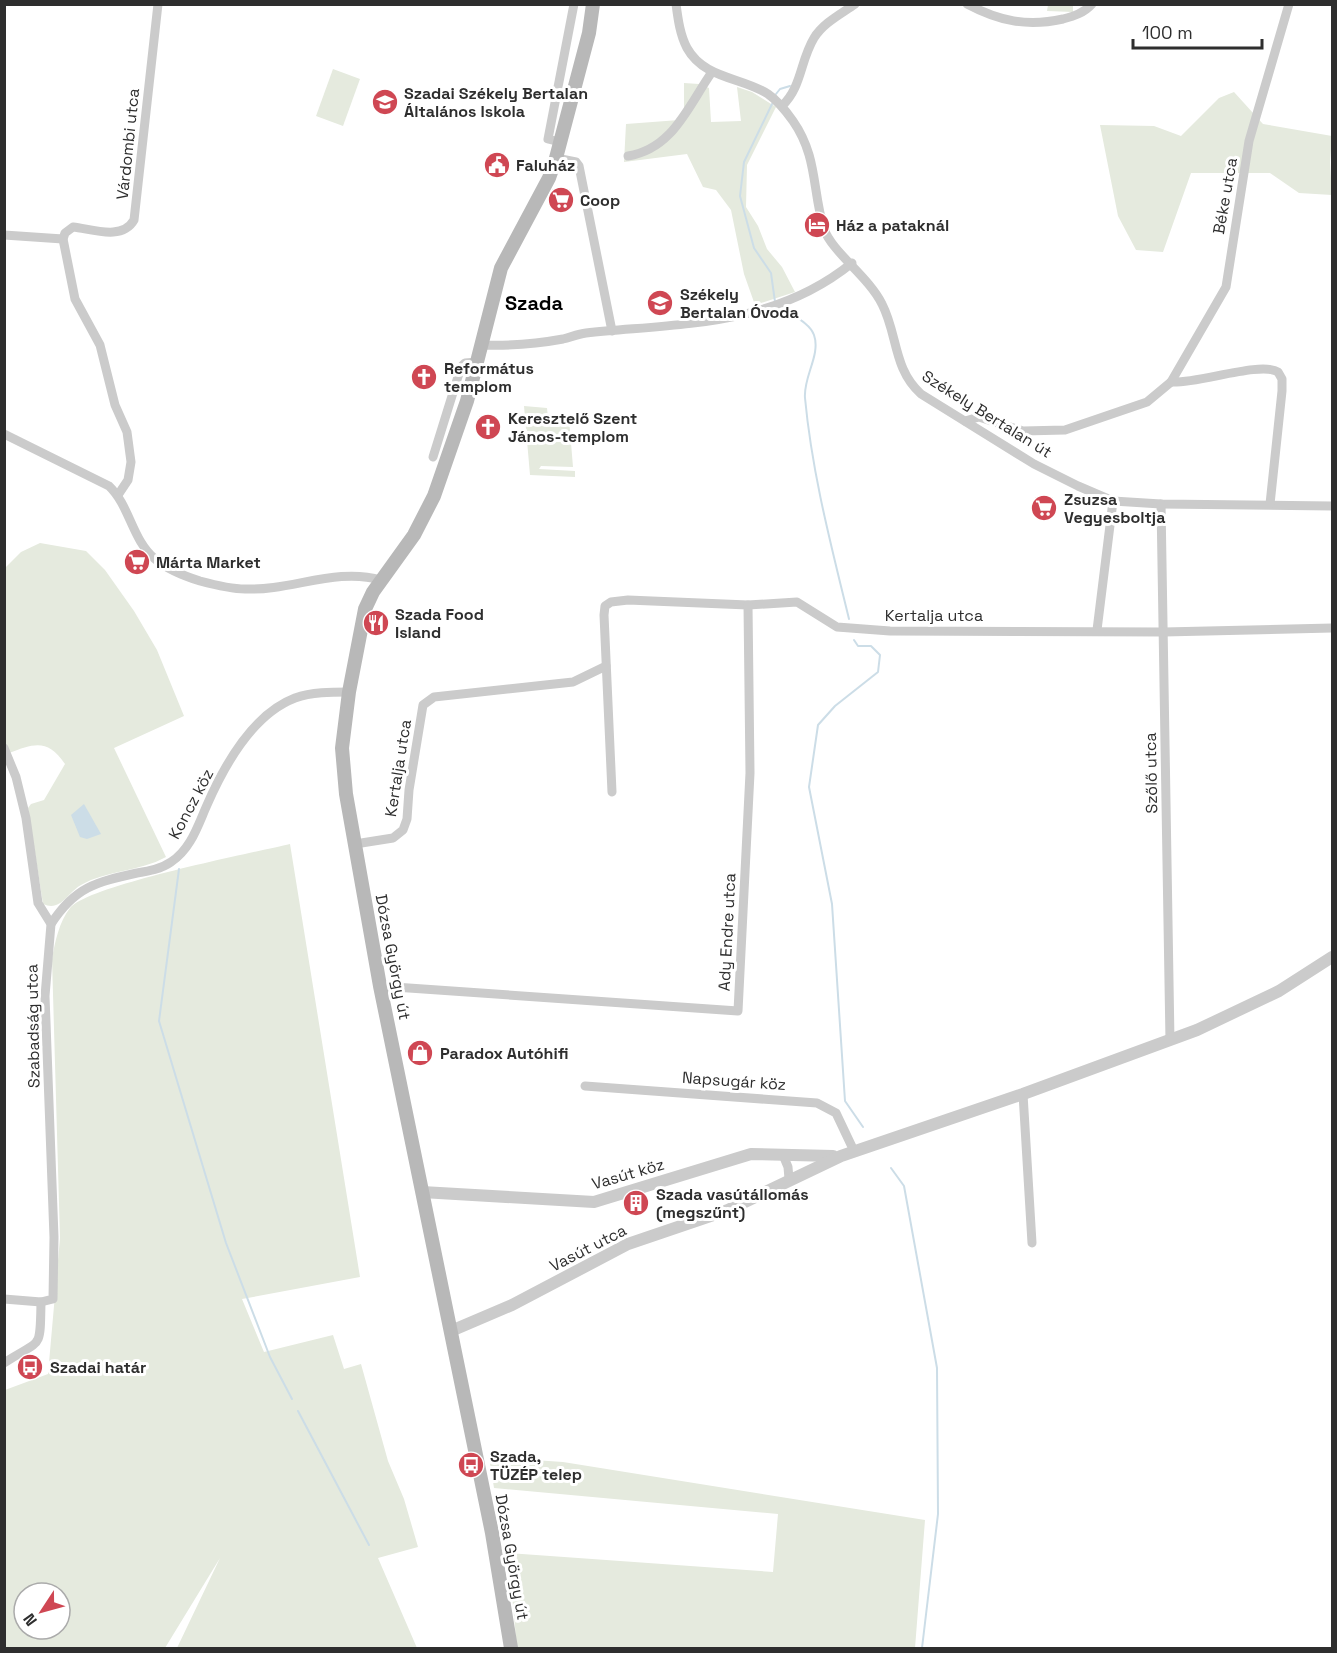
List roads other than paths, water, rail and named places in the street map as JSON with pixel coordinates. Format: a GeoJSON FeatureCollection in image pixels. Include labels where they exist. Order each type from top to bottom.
{"type":"FeatureCollection","features":[{"type":"Feature","properties":{"kind":"main road","name":"Dózsa György út"},"geometry":{"type":"LineString","coordinates":[[511,1648],[501,1580],[380,986],[346,794],[342,748],[349,692],[365,609],[381,580],[414,535],[434,496],[467,401],[501,268],[549,178],[556,158],[589,33],[593,4]]}},
{"type":"Feature","properties":{"kind":"street","name":"Várdombi utca"},"geometry":{"type":"LineString","coordinates":[[63,239],[65,233],[73,227],[112,232],[123,231],[134,220],[158,4]]}},
{"type":"Feature","properties":{"kind":"street"},"geometry":{"type":"LineString","coordinates":[[560,142],[548,139],[574,4]]}},
{"type":"Feature","properties":{"kind":"street","name":"Székely Bertalan út"},"geometry":{"type":"LineString","coordinates":[[676,4],[679,27],[688,50],[699,64],[712,72],[758,89],[782,106],[807,145],[828,237],[874,289],[883,305],[894,336],[899,366],[908,382],[921,394],[1034,464],[1113,501],[1161,504],[1332,506]]}},
{"type":"Feature","properties":{"kind":"street"},"geometry":{"type":"LineString","coordinates":[[782,106],[798,86],[806,56],[815,36],[827,24],[855,4]]}},
{"type":"Feature","properties":{"kind":"street"},"geometry":{"type":"LineString","coordinates":[[967,4],[987,15],[1025,24],[1092,4]]}},
{"type":"Feature","properties":{"kind":"street","name":"Béke utca"},"geometry":{"type":"LineString","coordinates":[[965,421],[980,417],[1023,431],[1065,430],[1147,402],[1171,382],[1226,287],[1249,141],[1289,4]]}},
{"type":"Feature","properties":{"kind":"street"},"geometry":{"type":"LineString","coordinates":[[627,156],[648,151],[677,127],[712,72]]}},
{"type":"Feature","properties":{"kind":"street"},"geometry":{"type":"LineString","coordinates":[[556,158],[578,163],[612,331]]}},
{"type":"Feature","properties":{"kind":"street"},"geometry":{"type":"LineString","coordinates":[[4,235],[63,239],[75,299],[100,345],[115,405],[127,432],[131,462],[128,480],[118,495]]}},
{"type":"Feature","properties":{"kind":"street"},"geometry":{"type":"LineString","coordinates":[[481,345],[512,346],[612,331],[663,328],[718,320],[786,303],[821,287],[852,263]]}},
{"type":"Feature","properties":{"kind":"street"},"geometry":{"type":"LineString","coordinates":[[433,457],[461,367],[468,362],[477,362]]}},
{"type":"Feature","properties":{"kind":"street"},"geometry":{"type":"LineString","coordinates":[[1171,382],[1186,383],[1269,368],[1278,372],[1282,379],[1282,391],[1270,504]]}},
{"type":"Feature","properties":{"kind":"street"},"geometry":{"type":"LineString","coordinates":[[4,434],[92,476],[118,495],[149,552],[163,565],[186,576],[217,586],[246,589],[362,574],[381,580]]}},
{"type":"Feature","properties":{"kind":"street"},"geometry":{"type":"LineString","coordinates":[[1097,630],[1113,501]]}},
{"type":"Feature","properties":{"kind":"street","name":"Szőlő utca"},"geometry":{"type":"LineString","coordinates":[[1161,504],[1170,1041]]}},
{"type":"Feature","properties":{"kind":"street","name":"Kertalja utca"},"geometry":{"type":"LineString","coordinates":[[612,792],[603,615],[605,606],[611,602],[628,600],[748,605],[797,602],[837,627],[890,631],[1164,632],[1332,628]]}},
{"type":"Feature","properties":{"kind":"street","name":"Ady Endre utca"},"geometry":{"type":"LineString","coordinates":[[380,986],[738,1011],[750,773],[748,605]]}},
{"type":"Feature","properties":{"kind":"street","name":"Kertalja utca"},"geometry":{"type":"LineString","coordinates":[[355,844],[393,838],[403,830],[407,819],[409,790],[423,705],[428,700],[434,696],[573,682],[606,666]]}},
{"type":"Feature","properties":{"kind":"street","name":"Koncz köz"},"geometry":{"type":"LineString","coordinates":[[51,924],[69,900],[88,886],[155,870],[179,856],[194,835],[209,801],[240,747],[280,705],[306,694],[349,692]]}},
{"type":"Feature","properties":{"kind":"street"},"geometry":{"type":"LineString","coordinates":[[4,748],[13,766],[26,818],[38,903],[51,924]]}},
{"type":"Feature","properties":{"kind":"street","name":"Szabadság utca"},"geometry":{"type":"LineString","coordinates":[[41,1302],[53,1299],[54,1237],[46,986],[51,924]]}},
{"type":"Feature","properties":{"kind":"street"},"geometry":{"type":"LineString","coordinates":[[841,1155],[1023,1094],[1170,1041],[1251,1006],[1332,957]]}},
{"type":"Feature","properties":{"kind":"street","name":"Napsugár köz"},"geometry":{"type":"LineString","coordinates":[[585,1086],[818,1102],[836,1113],[854,1151]]}},
{"type":"Feature","properties":{"kind":"street"},"geometry":{"type":"LineString","coordinates":[[1023,1094],[1032,1243]]}},
{"type":"Feature","properties":{"kind":"street","name":"Vasút köz"},"geometry":{"type":"LineString","coordinates":[[422,1192],[594,1202],[732,1158],[751,1155],[841,1155]]}},
{"type":"Feature","properties":{"kind":"street"},"geometry":{"type":"LineString","coordinates":[[783,1155],[788,1167],[789,1179]]}},
{"type":"Feature","properties":{"kind":"street","name":"Vasút utca"},"geometry":{"type":"LineString","coordinates":[[451,1331],[512,1305],[628,1244],[728,1210],[841,1155]]}},
{"type":"Feature","properties":{"kind":"street"},"geometry":{"type":"LineString","coordinates":[[4,1299],[41,1302],[41,1337],[38,1344],[4,1363]]}},
{"type":"Feature","properties":{"kind":"waterway"},"geometry":{"type":"LineString","coordinates":[[776,94],[780,89],[790,86]]}},
{"type":"Feature","properties":{"kind":"waterway"},"geometry":{"type":"LineString","coordinates":[[772,104],[744,162],[740,196],[754,248],[771,273],[775,302]]}},
{"type":"Feature","properties":{"kind":"waterway"},"geometry":{"type":"LineString","coordinates":[[779,306],[808,326],[816,343],[805,390],[808,426],[823,509],[849,619]]}},
{"type":"Feature","properties":{"kind":"waterway"},"geometry":{"type":"LineString","coordinates":[[854,640],[858,646],[871,646],[880,655],[878,672],[835,706],[818,725],[809,787],[832,904],[845,1101],[863,1127]]}},
{"type":"Feature","properties":{"kind":"waterway"},"geometry":{"type":"LineString","coordinates":[[179,869],[159,1021],[226,1243],[270,1357],[292,1399]]}},
{"type":"Feature","properties":{"kind":"waterway"},"geometry":{"type":"LineString","coordinates":[[891,1168],[904,1186],[937,1368],[938,1514],[922,1648]]}},
{"type":"Feature","properties":{"kind":"waterway"},"geometry":{"type":"LineString","coordinates":[[298,1411],[369,1545]]}},
{"type":"Feature","properties":{"kind":"place","name":"Szadai Székely Bertalan Általános Iskola"},"geometry":{"type":"Point","coordinates":[385,102]}},
{"type":"Feature","properties":{"kind":"place","name":"Faluház"},"geometry":{"type":"Point","coordinates":[497,165]}},
{"type":"Feature","properties":{"kind":"place","name":"Coop"},"geometry":{"type":"Point","coordinates":[561,200]}},
{"type":"Feature","properties":{"kind":"place","name":"Ház a pataknál"},"geometry":{"type":"Point","coordinates":[817,225]}},
{"type":"Feature","properties":{"kind":"place","name":"Székely Bertalan Óvoda"},"geometry":{"type":"Point","coordinates":[660,303]}},
{"type":"Feature","properties":{"kind":"place","name":"Református templom"},"geometry":{"type":"Point","coordinates":[424,377]}},
{"type":"Feature","properties":{"kind":"place","name":"Keresztelő Szent János-templom"},"geometry":{"type":"Point","coordinates":[488,427]}},
{"type":"Feature","properties":{"kind":"place","name":"Zsuzsa Vegyesboltja"},"geometry":{"type":"Point","coordinates":[1044,508]}},
{"type":"Feature","properties":{"kind":"place","name":"Márta Market"},"geometry":{"type":"Point","coordinates":[137,562]}},
{"type":"Feature","properties":{"kind":"place","name":"Szada Food Island"},"geometry":{"type":"Point","coordinates":[376,623]}},
{"type":"Feature","properties":{"kind":"place","name":"Paradox Autóhifi"},"geometry":{"type":"Point","coordinates":[420,1053]}},
{"type":"Feature","properties":{"kind":"place","name":"Szada vasútállomás (megszűnt)"},"geometry":{"type":"Point","coordinates":[636,1203]}},
{"type":"Feature","properties":{"kind":"place","name":"Szadai határ"},"geometry":{"type":"Point","coordinates":[30,1367]}},
{"type":"Feature","properties":{"kind":"place","name":"Szada, TÜZÉP telep"},"geometry":{"type":"Point","coordinates":[471,1465]}},
{"type":"Feature","properties":{"kind":"district","name":"Szada"},"geometry":{"type":"Point","coordinates":[534,303]}}]}
